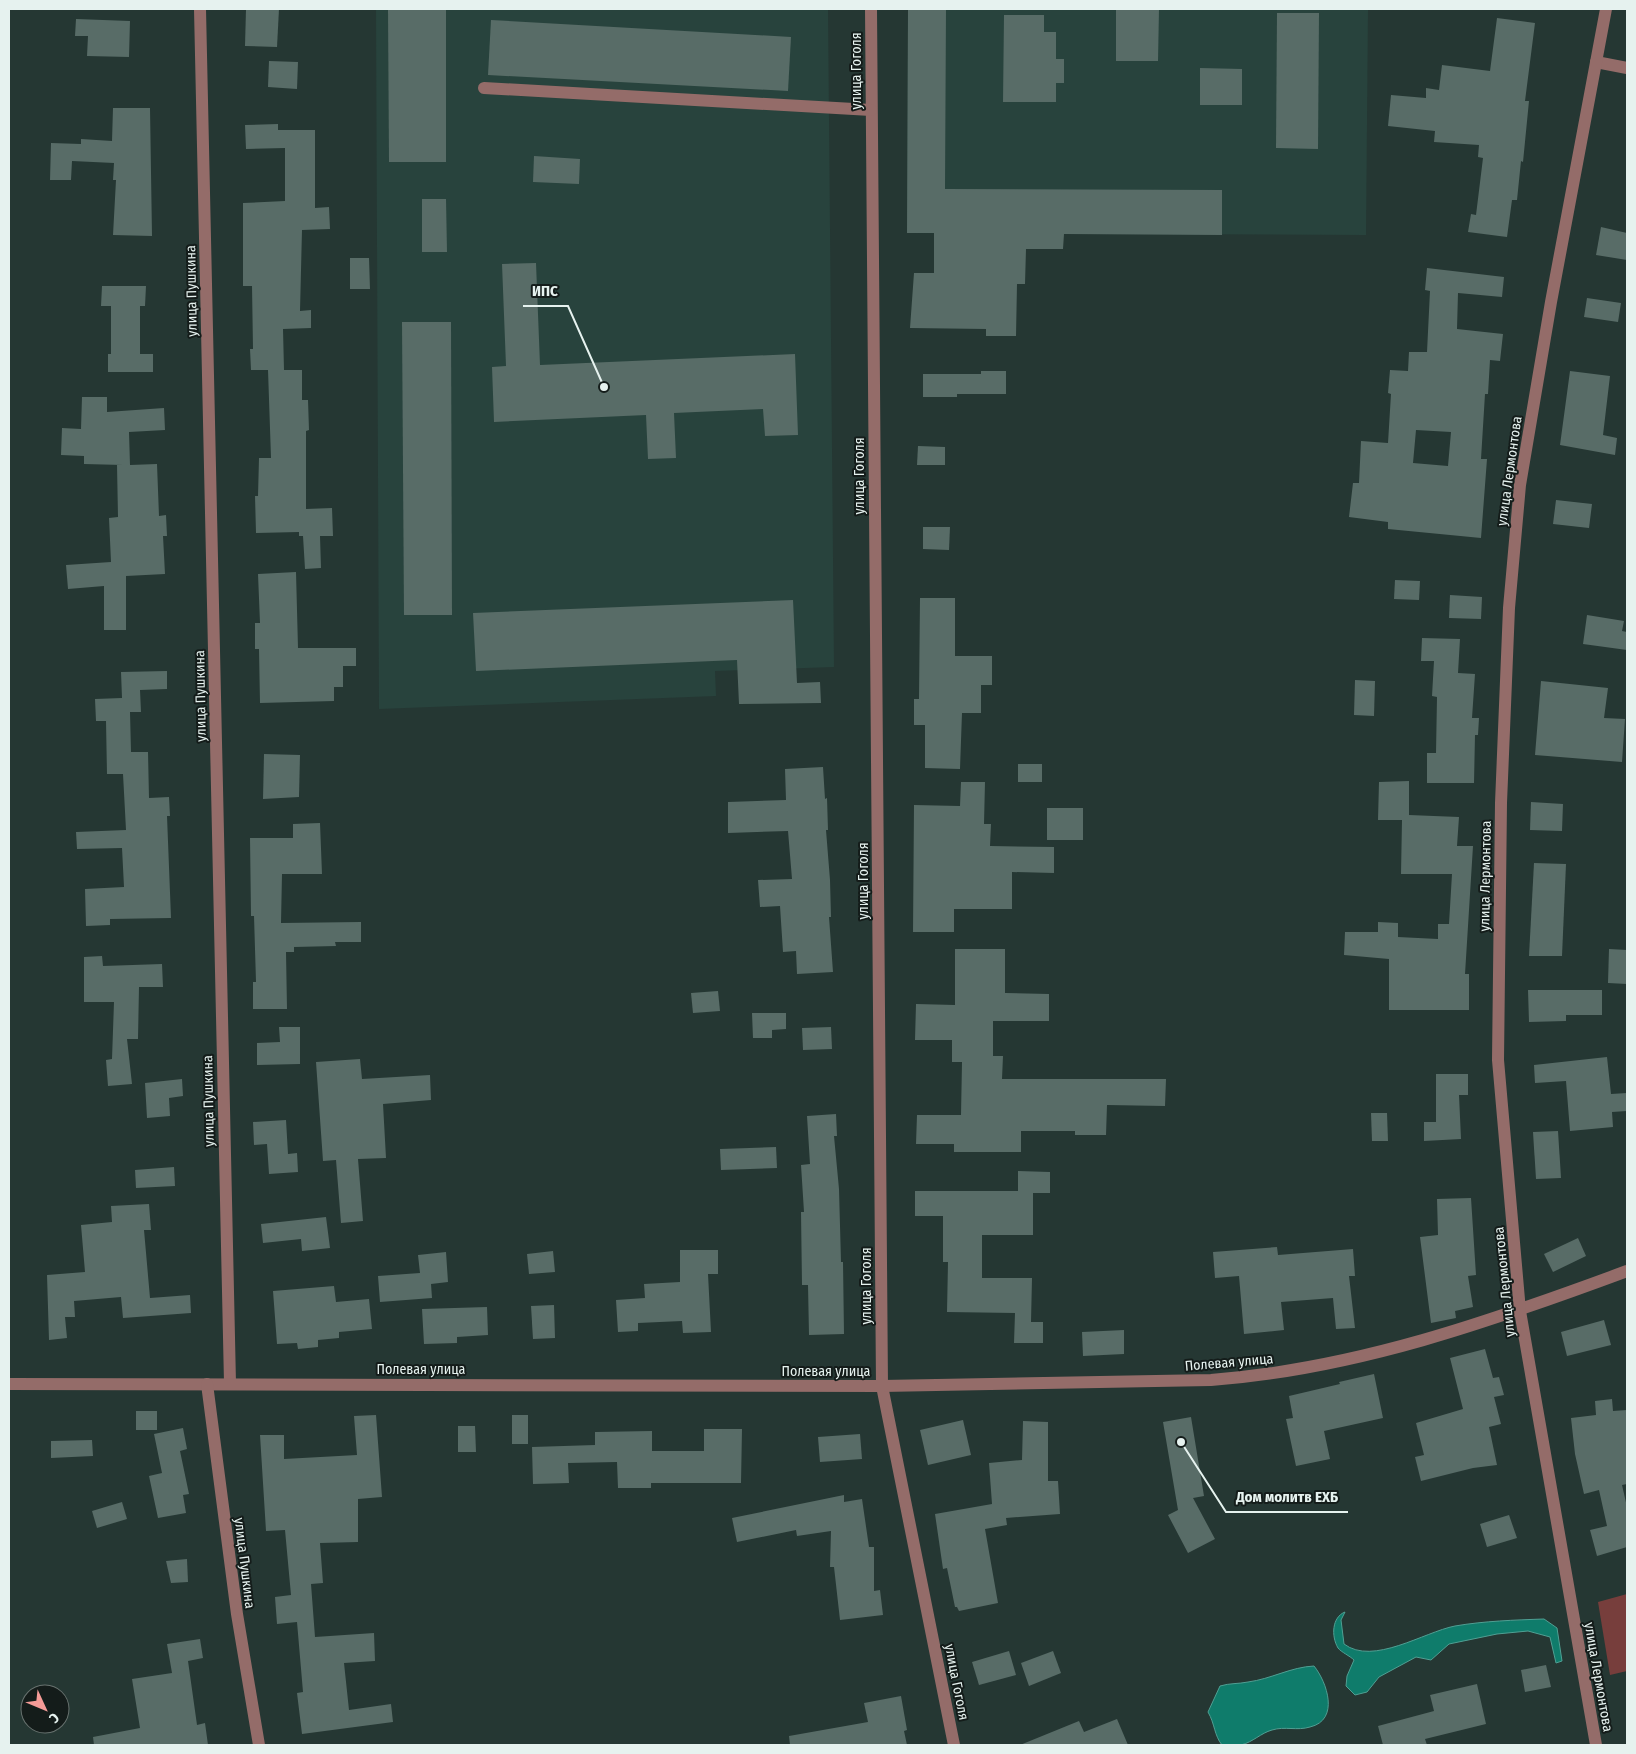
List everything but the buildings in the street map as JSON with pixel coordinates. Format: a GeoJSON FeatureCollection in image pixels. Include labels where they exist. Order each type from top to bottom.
{"type":"FeatureCollection","features":[{"type":"Feature","properties":{"kind":"street","name":"улица Пушкина"},"geometry":{"type":"LineString","coordinates":[[200,9],[230,1383]]}},
{"type":"Feature","properties":{"kind":"street","name":"улица Гоголя"},"geometry":{"type":"LineString","coordinates":[[870,9],[882,1386],[954,1745]]}},
{"type":"Feature","properties":{"kind":"street","name":"улица Лермонтова"},"geometry":{"type":"LineString","coordinates":[[1596,1745],[1520,1311],[1498,1060],[1501,803],[1509,608],[1520,485],[1551,302],[1606,9]]}},
{"type":"Feature","properties":{"kind":"street"},"geometry":{"type":"LineString","coordinates":[[1596,62],[1627,68]]}},
{"type":"Feature","properties":{"kind":"street"},"geometry":{"type":"LineString","coordinates":[[484,88],[871,110]]}},
{"type":"Feature","properties":{"kind":"street","name":"Полевая улица"},"geometry":{"type":"LineString","coordinates":[[9,1384],[230,1383],[882,1386],[1169,1382],[1262,1376],[1377,1354],[1520,1311],[1627,1271]]}},
{"type":"Feature","properties":{"kind":"street","name":"улица Пушкина"},"geometry":{"type":"LineString","coordinates":[[207,1384],[237,1614],[259,1745]]}},
{"type":"Feature","properties":{"kind":"shaded area"},"geometry":{"type":"Polygon","coordinates":[[[376,9],[828,9],[834,667],[715,671],[716,696],[379,709],[376,9]]]}},
{"type":"Feature","properties":{"kind":"shaded area"},"geometry":{"type":"Polygon","coordinates":[[[908,9],[1368,9],[1366,235],[907,233],[908,9]]]}},
{"type":"Feature","properties":{"kind":"shaded area"},"geometry":{"type":"Polygon","coordinates":[[[1627,1594],[1627,1671],[1610,1675],[1598,1602],[1627,1594]]]}},
{"type":"Feature","properties":{"kind":"shaded area"},"geometry":{"type":"Polygon","coordinates":[[[1345,1612],[1341,1620],[1344,1644],[1356,1650],[1369,1651],[1384,1650],[1455,1626],[1544,1619],[1557,1628],[1562,1661],[1556,1663],[1550,1637],[1528,1631],[1497,1634],[1449,1644],[1431,1660],[1416,1657],[1379,1677],[1367,1692],[1355,1695],[1346,1686],[1347,1676],[1354,1660],[1338,1648],[1334,1638],[1335,1622],[1345,1612]]]}},
{"type":"Feature","properties":{"kind":"shaded area"},"geometry":{"type":"Polygon","coordinates":[[[1314,1666],[1323,1681],[1328,1700],[1328,1709],[1325,1717],[1319,1723],[1305,1728],[1272,1730],[1241,1745],[1222,1745],[1208,1712],[1220,1686],[1244,1683],[1297,1668],[1314,1666]]]}},
{"type":"Feature","properties":{"kind":"place","name":"ИПС"},"geometry":{"type":"Point","coordinates":[604,387]}},
{"type":"Feature","properties":{"kind":"place","name":"Дом молитв ЕХБ"},"geometry":{"type":"Point","coordinates":[1181,1442]}}]}
